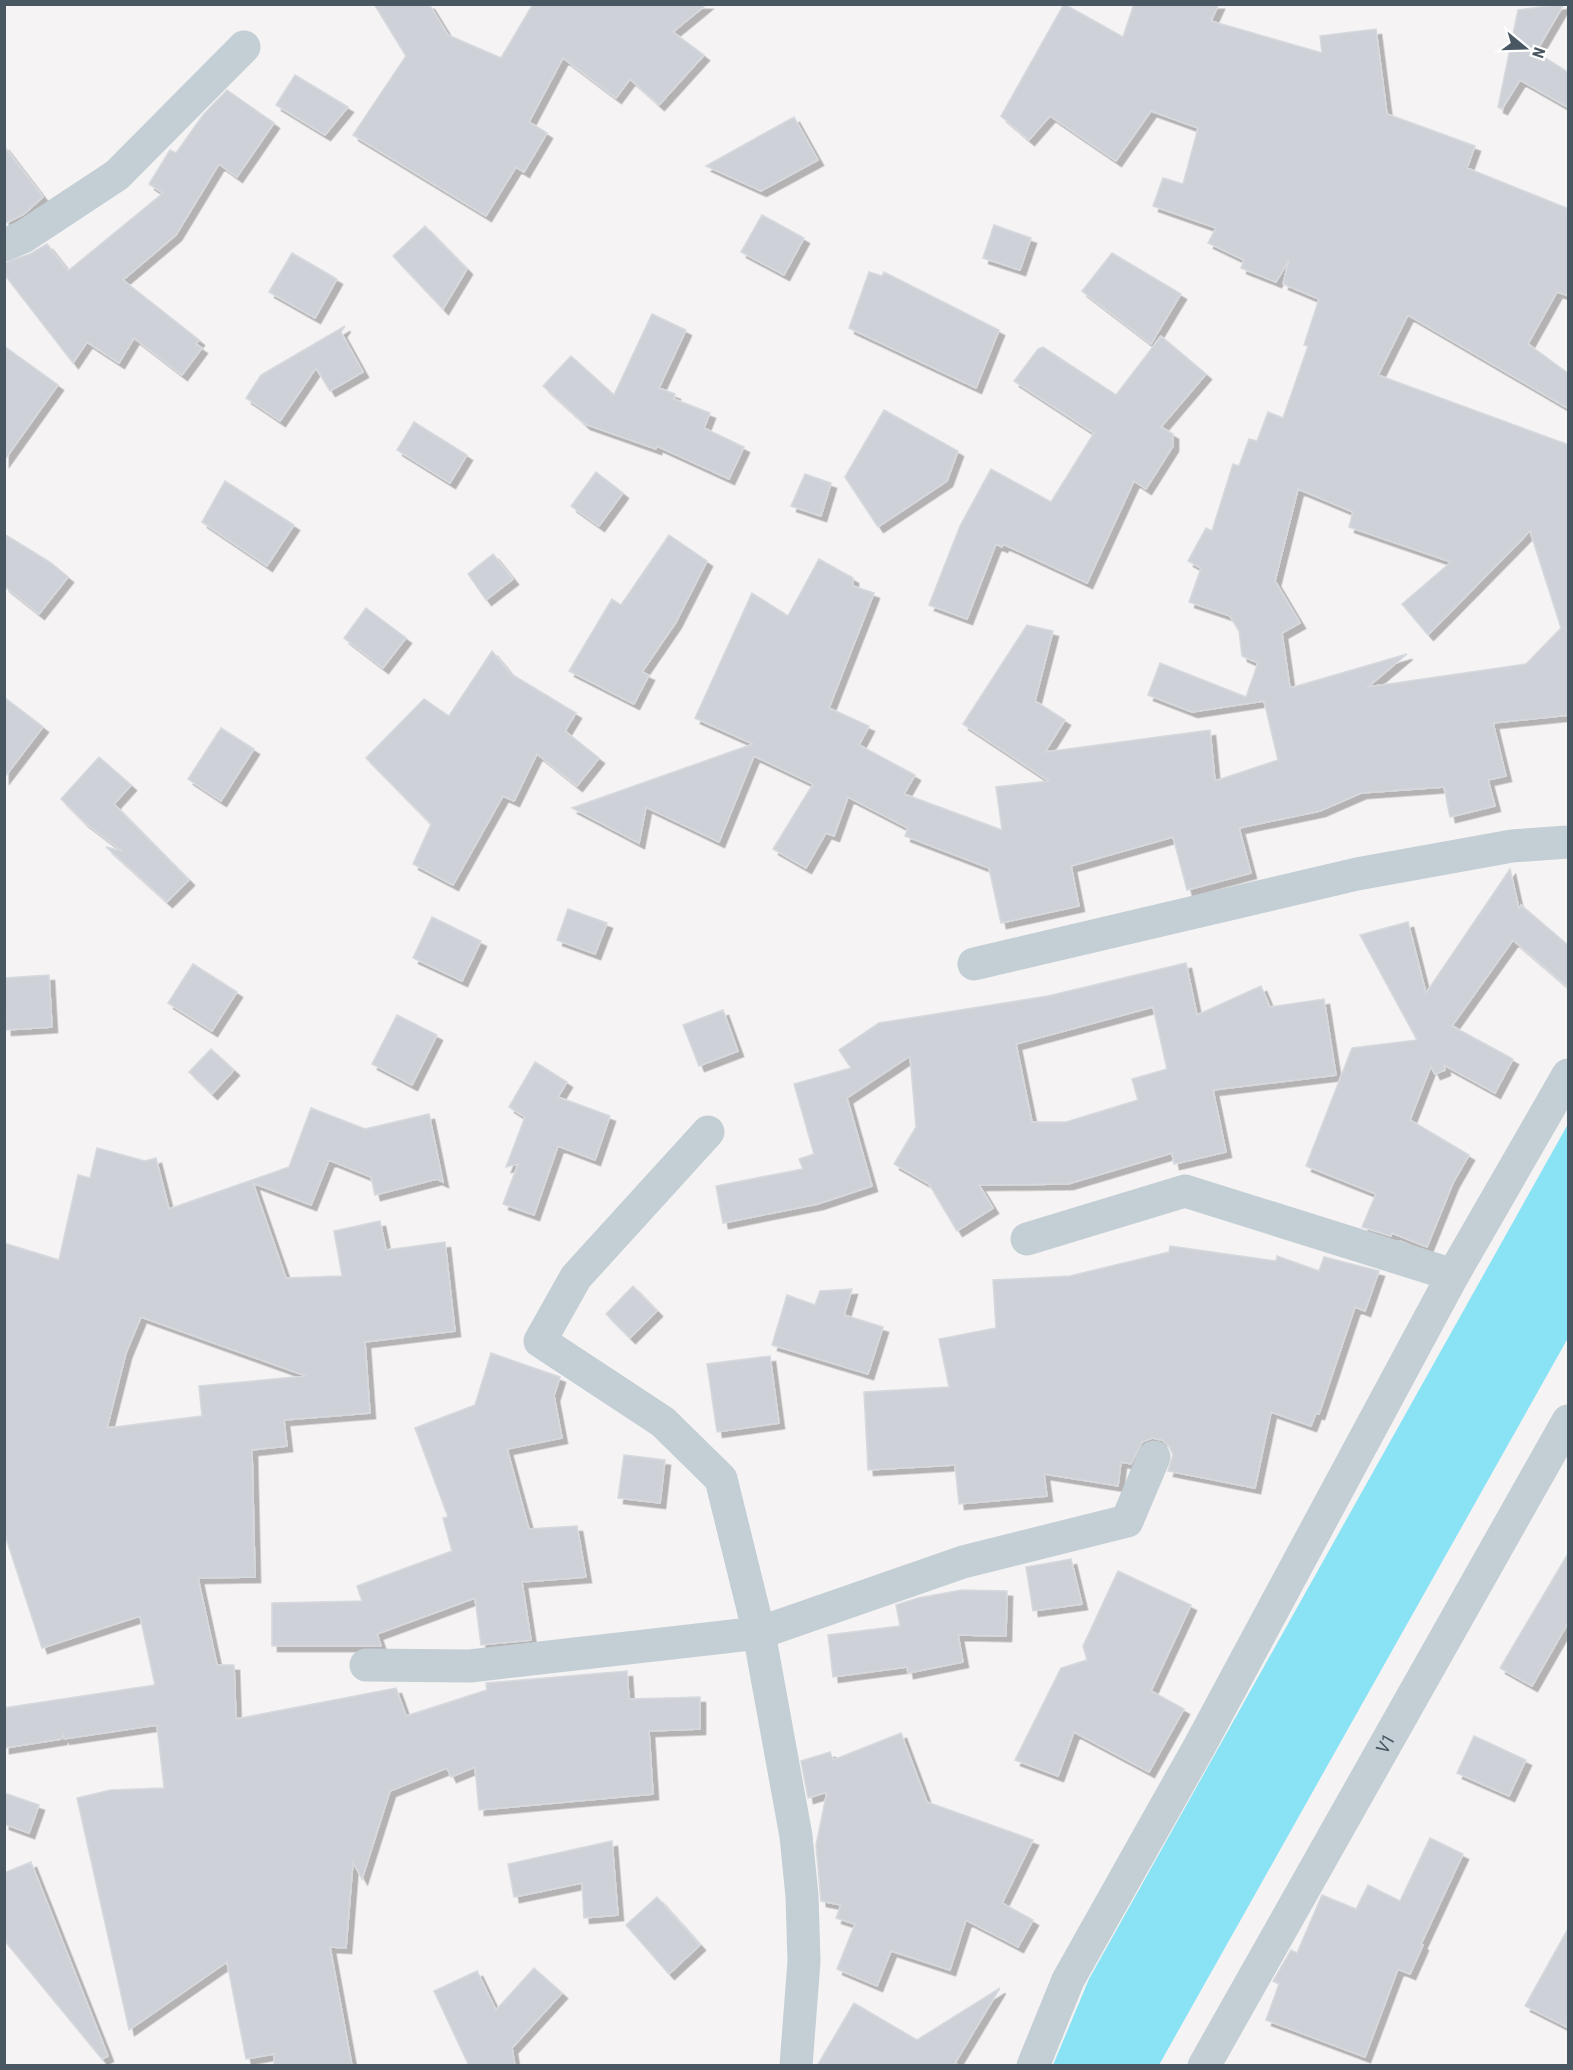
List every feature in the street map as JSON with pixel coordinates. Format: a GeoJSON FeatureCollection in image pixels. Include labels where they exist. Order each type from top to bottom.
{"type":"FeatureCollection","features":[{"type":"Feature","properties":{"kind":"street"},"geometry":{"type":"LineString","coordinates":[[4,245],[23,237],[117,175],[244,47]]}},
{"type":"Feature","properties":{"kind":"street"},"geometry":{"type":"LineString","coordinates":[[974,964],[1357,874],[1512,846],[1569,842]]}},
{"type":"Feature","properties":{"kind":"street"},"geometry":{"type":"LineString","coordinates":[[1033,2066],[1068,1980],[1199,1747],[1453,1275],[1569,1075]]}},
{"type":"Feature","properties":{"kind":"street"},"geometry":{"type":"LineString","coordinates":[[708,1132],[576,1277],[540,1341],[663,1422],[721,1479],[759,1634],[796,1836],[802,1896],[804,1960],[796,2066]]}},
{"type":"Feature","properties":{"kind":"street"},"geometry":{"type":"LineString","coordinates":[[1027,1239],[1185,1191],[1453,1275]]}},
{"type":"Feature","properties":{"kind":"street","name":"V1"},"geometry":{"type":"LineString","coordinates":[[1204,2066],[1569,1421]]}},
{"type":"Feature","properties":{"kind":"street"},"geometry":{"type":"LineString","coordinates":[[366,1665],[470,1666],[759,1634],[963,1562],[1127,1521],[1154,1457]]}},
{"type":"Feature","properties":{"kind":"water"},"geometry":{"type":"Polygon","coordinates":[[[1568,1124],[1568,1338],[1159,2065],[1053,2065],[1089,1979],[1568,1124]]]}},
{"type":"Feature","properties":{"kind":"building"},"geometry":{"type":"Polygon","coordinates":[[[374,4],[429,4],[448,35],[501,58],[533,4],[707,4],[673,32],[704,55],[659,105],[630,79],[616,98],[563,58],[529,122],[547,133],[524,172],[516,167],[486,216],[353,135],[406,56],[374,4]]]}},
{"type":"Feature","properties":{"kind":"building"},"geometry":{"type":"Polygon","coordinates":[[[1064,4],[1123,37],[1134,4],[1219,4],[1211,21],[1322,53],[1320,36],[1376,29],[1387,114],[1475,146],[1467,168],[1569,209],[1569,296],[1557,292],[1528,344],[1569,374],[1569,409],[1408,315],[1378,375],[1569,445],[1569,715],[1493,723],[1506,776],[1488,780],[1495,806],[1450,817],[1444,787],[1361,793],[1320,811],[1239,828],[1251,873],[1187,890],[1173,837],[1071,866],[1079,906],[1001,923],[989,868],[905,836],[908,828],[848,797],[834,836],[826,833],[806,868],[773,849],[813,784],[754,756],[719,842],[646,807],[639,843],[572,808],[753,744],[695,718],[752,593],[788,616],[819,559],[853,578],[853,586],[874,593],[829,708],[869,726],[859,745],[915,775],[904,794],[1002,830],[996,787],[1049,781],[963,724],[1027,625],[1053,631],[1035,701],[1065,720],[1045,752],[1210,730],[1215,781],[1278,760],[1264,701],[1192,712],[1148,695],[1160,663],[1246,697],[1258,663],[1242,656],[1239,631],[1230,616],[1189,602],[1201,568],[1188,561],[1206,528],[1212,531],[1233,464],[1239,466],[1249,439],[1257,441],[1268,412],[1283,418],[1308,346],[1304,345],[1319,299],[1283,284],[1289,260],[1276,282],[1241,268],[1244,260],[1208,243],[1216,228],[1153,206],[1163,178],[1183,184],[1198,128],[1151,111],[1116,161],[1050,116],[1029,140],[1001,116],[1064,4]],[[1298,489],[1275,581],[1300,623],[1282,633],[1290,688],[1407,654],[1368,687],[1526,664],[1561,628],[1530,531],[1428,635],[1402,604],[1451,562],[1349,527],[1353,512],[1298,489]]]}},
{"type":"Feature","properties":{"kind":"building"},"geometry":{"type":"Polygon","coordinates":[[[1564,4],[1536,52],[1569,73],[1569,108],[1520,80],[1502,109],[1498,107],[1518,10],[1564,4]]]}},
{"type":"Feature","properties":{"kind":"building"},"geometry":{"type":"Polygon","coordinates":[[[295,75],[348,107],[325,135],[276,105],[295,75]]]}},
{"type":"Feature","properties":{"kind":"building"},"geometry":{"type":"Polygon","coordinates":[[[227,90],[274,123],[237,177],[219,164],[176,235],[123,280],[199,340],[196,344],[202,348],[182,375],[134,338],[119,363],[87,342],[73,363],[4,274],[4,263],[30,254],[47,244],[68,271],[163,193],[149,184],[170,150],[176,153],[203,115],[227,90]]]}},
{"type":"Feature","properties":{"kind":"building"},"geometry":{"type":"Polygon","coordinates":[[[794,117],[818,160],[761,191],[706,166],[794,117]]]}},
{"type":"Feature","properties":{"kind":"building"},"geometry":{"type":"Polygon","coordinates":[[[4,146],[43,197],[24,214],[4,224],[4,146]]]}},
{"type":"Feature","properties":{"kind":"building"},"geometry":{"type":"Polygon","coordinates":[[[762,215],[804,238],[784,275],[741,252],[762,215]]]}},
{"type":"Feature","properties":{"kind":"building"},"geometry":{"type":"Polygon","coordinates":[[[994,225],[1031,238],[1020,270],[983,258],[994,225]]]}},
{"type":"Feature","properties":{"kind":"building"},"geometry":{"type":"Polygon","coordinates":[[[425,226],[467,269],[443,309],[393,256],[425,226]]]}},
{"type":"Feature","properties":{"kind":"building"},"geometry":{"type":"Polygon","coordinates":[[[292,253],[337,279],[315,318],[269,292],[292,253]]]}},
{"type":"Feature","properties":{"kind":"building"},"geometry":{"type":"Polygon","coordinates":[[[1112,253],[1181,294],[1151,344],[1082,291],[1112,253]]]}},
{"type":"Feature","properties":{"kind":"building"},"geometry":{"type":"Polygon","coordinates":[[[869,272],[882,276],[884,272],[999,330],[976,388],[849,328],[869,272]]]}},
{"type":"Feature","properties":{"kind":"building"},"geometry":{"type":"Polygon","coordinates":[[[652,314],[686,330],[659,388],[675,394],[674,399],[710,413],[704,428],[744,447],[729,479],[657,446],[656,449],[585,424],[543,386],[571,356],[614,395],[652,314]]]}},
{"type":"Feature","properties":{"kind":"building"},"geometry":{"type":"Polygon","coordinates":[[[345,326],[341,332],[363,372],[330,391],[316,368],[280,421],[246,398],[261,375],[345,326]]]}},
{"type":"Feature","properties":{"kind":"building"},"geometry":{"type":"Polygon","coordinates":[[[1161,336],[1206,374],[1161,427],[1173,434],[1173,446],[1146,489],[1134,481],[1087,583],[1003,544],[1002,547],[996,544],[967,619],[929,605],[960,526],[991,469],[1051,502],[1094,433],[1014,381],[1038,349],[1043,347],[1116,395],[1161,336]]]}},
{"type":"Feature","properties":{"kind":"building"},"geometry":{"type":"Polygon","coordinates":[[[4,346],[58,385],[4,461],[4,346]]]}},
{"type":"Feature","properties":{"kind":"building"},"geometry":{"type":"Polygon","coordinates":[[[884,410],[958,451],[947,481],[878,527],[845,477],[884,410]]]}},
{"type":"Feature","properties":{"kind":"building"},"geometry":{"type":"Polygon","coordinates":[[[414,422],[467,455],[450,483],[397,450],[414,422]]]}},
{"type":"Feature","properties":{"kind":"building"},"geometry":{"type":"Polygon","coordinates":[[[596,472],[623,493],[599,526],[571,506],[596,472]]]}},
{"type":"Feature","properties":{"kind":"building"},"geometry":{"type":"Polygon","coordinates":[[[805,474],[831,483],[821,516],[791,506],[805,474]]]}},
{"type":"Feature","properties":{"kind":"building"},"geometry":{"type":"Polygon","coordinates":[[[225,481],[294,525],[267,566],[202,522],[225,481]]]}},
{"type":"Feature","properties":{"kind":"building"},"geometry":{"type":"Polygon","coordinates":[[[4,534],[50,562],[68,577],[39,614],[4,586],[4,534]]]}},
{"type":"Feature","properties":{"kind":"building"},"geometry":{"type":"Polygon","coordinates":[[[669,535],[707,561],[676,622],[642,672],[649,675],[634,704],[569,671],[612,599],[621,605],[669,535]]]}},
{"type":"Feature","properties":{"kind":"building"},"geometry":{"type":"Polygon","coordinates":[[[493,554],[513,579],[486,600],[468,574],[493,554]]]}},
{"type":"Feature","properties":{"kind":"building"},"geometry":{"type":"Polygon","coordinates":[[[366,608],[406,638],[383,668],[344,638],[366,608]]]}},
{"type":"Feature","properties":{"kind":"building"},"geometry":{"type":"Polygon","coordinates":[[[492,651],[511,674],[576,713],[565,731],[599,758],[577,786],[537,754],[514,801],[503,796],[453,885],[413,864],[431,824],[366,758],[424,699],[449,716],[492,651]]]}},
{"type":"Feature","properties":{"kind":"building"},"geometry":{"type":"Polygon","coordinates":[[[4,697],[43,727],[4,778],[4,697]]]}},
{"type":"Feature","properties":{"kind":"building"},"geometry":{"type":"Polygon","coordinates":[[[221,728],[254,749],[221,801],[188,779],[221,728]]]}},
{"type":"Feature","properties":{"kind":"building"},"geometry":{"type":"Polygon","coordinates":[[[99,757],[131,785],[114,804],[189,880],[167,902],[106,847],[122,851],[83,821],[61,799],[99,757]]]}},
{"type":"Feature","properties":{"kind":"building"},"geometry":{"type":"Polygon","coordinates":[[[1510,869],[1519,909],[1521,905],[1569,946],[1569,988],[1513,940],[1452,1026],[1513,1059],[1495,1093],[1444,1065],[1445,1070],[1435,1074],[1431,1066],[1410,1120],[1469,1155],[1453,1183],[1427,1247],[1392,1233],[1391,1236],[1362,1227],[1376,1194],[1306,1166],[1352,1048],[1417,1040],[1360,935],[1408,922],[1426,993],[1510,869]]]}},
{"type":"Feature","properties":{"kind":"building"},"geometry":{"type":"Polygon","coordinates":[[[568,909],[607,923],[595,954],[557,940],[568,909]]]}},
{"type":"Feature","properties":{"kind":"building"},"geometry":{"type":"Polygon","coordinates":[[[432,917],[481,941],[462,981],[413,958],[432,917]]]}},
{"type":"Feature","properties":{"kind":"building"},"geometry":{"type":"Polygon","coordinates":[[[1186,963],[1197,1015],[1261,986],[1270,1007],[1324,999],[1336,1075],[1213,1090],[1226,1152],[1174,1164],[1172,1153],[1068,1184],[979,1185],[993,1208],[957,1231],[929,1184],[894,1164],[916,1127],[910,1056],[847,1098],[872,1186],[818,1204],[723,1223],[716,1186],[803,1169],[799,1159],[814,1154],[794,1084],[851,1068],[839,1050],[879,1023],[1048,996],[1186,963]],[[1153,1007],[1016,1044],[1032,1122],[1066,1122],[1138,1100],[1132,1079],[1167,1069],[1153,1007]]]}},
{"type":"Feature","properties":{"kind":"building"},"geometry":{"type":"Polygon","coordinates":[[[193,964],[237,992],[212,1031],[168,1003],[193,964]]]}},
{"type":"Feature","properties":{"kind":"building"},"geometry":{"type":"Polygon","coordinates":[[[49,975],[52,1027],[6,1030],[4,978],[49,975]]]}},
{"type":"Feature","properties":{"kind":"building"},"geometry":{"type":"Polygon","coordinates":[[[723,1010],[738,1051],[699,1066],[683,1025],[723,1010]]]}},
{"type":"Feature","properties":{"kind":"building"},"geometry":{"type":"Polygon","coordinates":[[[397,1015],[437,1035],[412,1085],[372,1064],[397,1015]]]}},
{"type":"Feature","properties":{"kind":"building"},"geometry":{"type":"Polygon","coordinates":[[[211,1049],[234,1070],[212,1094],[189,1072],[211,1049]]]}},
{"type":"Feature","properties":{"kind":"building"},"geometry":{"type":"Polygon","coordinates":[[[535,1062],[567,1082],[558,1097],[610,1116],[595,1160],[558,1146],[534,1215],[503,1204],[518,1164],[506,1167],[525,1117],[509,1107],[535,1062]]]}},
{"type":"Feature","properties":{"kind":"building"},"geometry":{"type":"Polygon","coordinates":[[[311,1108],[365,1129],[429,1114],[443,1182],[437,1179],[375,1195],[371,1177],[329,1160],[311,1205],[253,1183],[286,1278],[342,1276],[334,1231],[380,1221],[386,1250],[445,1242],[455,1331],[365,1342],[370,1413],[284,1420],[287,1446],[252,1450],[255,1577],[198,1578],[217,1665],[234,1665],[236,1719],[396,1688],[406,1716],[487,1690],[486,1683],[627,1671],[629,1699],[700,1697],[700,1729],[649,1731],[653,1794],[479,1810],[475,1767],[451,1777],[447,1768],[390,1791],[362,1879],[353,1862],[346,1948],[330,1947],[352,2066],[274,2066],[274,2054],[246,2059],[227,1962],[129,2030],[77,1798],[111,1790],[164,1788],[157,1725],[64,1739],[63,1734],[61,1739],[4,1748],[4,1708],[155,1685],[140,1616],[42,1648],[4,1532],[4,1243],[59,1260],[78,1175],[90,1178],[97,1148],[145,1161],[156,1158],[169,1209],[289,1167],[311,1108]],[[141,1317],[126,1353],[107,1428],[202,1416],[199,1386],[306,1376],[141,1317]]]}},
{"type":"Feature","properties":{"kind":"building"},"geometry":{"type":"Polygon","coordinates":[[[1170,1246],[1276,1261],[1277,1256],[1319,1271],[1324,1257],[1379,1271],[1365,1311],[1355,1307],[1319,1414],[1316,1413],[1311,1426],[1271,1412],[1255,1488],[1168,1471],[1173,1455],[1169,1446],[1162,1440],[1152,1438],[1142,1442],[1131,1464],[1121,1462],[1118,1486],[1044,1474],[1047,1496],[959,1504],[955,1465],[868,1470],[864,1392],[949,1387],[939,1339],[996,1328],[993,1280],[1070,1276],[1169,1252],[1170,1246]]]}},
{"type":"Feature","properties":{"kind":"building"},"geometry":{"type":"Polygon","coordinates":[[[633,1286],[657,1311],[630,1338],[606,1314],[633,1286]]]}},
{"type":"Feature","properties":{"kind":"building"},"geometry":{"type":"Polygon","coordinates":[[[852,1289],[844,1315],[883,1327],[868,1374],[772,1345],[787,1295],[815,1305],[820,1291],[852,1289]]]}},
{"type":"Feature","properties":{"kind":"building"},"geometry":{"type":"Polygon","coordinates":[[[491,1353],[560,1377],[554,1396],[562,1438],[507,1449],[529,1529],[577,1526],[586,1577],[522,1582],[531,1640],[481,1645],[475,1598],[377,1634],[381,1646],[272,1646],[272,1603],[362,1601],[357,1586],[452,1551],[443,1518],[448,1517],[415,1428],[475,1405],[491,1353]]]}},
{"type":"Feature","properties":{"kind":"building"},"geometry":{"type":"Polygon","coordinates":[[[770,1356],[779,1423],[717,1432],[707,1364],[770,1356]]]}},
{"type":"Feature","properties":{"kind":"building"},"geometry":{"type":"Polygon","coordinates":[[[624,1455],[665,1460],[660,1503],[618,1498],[624,1455]]]}},
{"type":"Feature","properties":{"kind":"building"},"geometry":{"type":"Polygon","coordinates":[[[1569,1552],[1569,1621],[1532,1686],[1500,1668],[1569,1552]]]}},
{"type":"Feature","properties":{"kind":"building"},"geometry":{"type":"Polygon","coordinates":[[[1071,1559],[1082,1604],[1033,1611],[1026,1567],[1071,1559]]]}},
{"type":"Feature","properties":{"kind":"building"},"geometry":{"type":"Polygon","coordinates":[[[1118,1571],[1191,1605],[1151,1691],[1184,1709],[1149,1772],[1074,1732],[1058,1776],[1015,1760],[1061,1668],[1087,1660],[1083,1646],[1118,1571]]]}},
{"type":"Feature","properties":{"kind":"building"},"geometry":{"type":"Polygon","coordinates":[[[962,1590],[1007,1591],[1006,1636],[958,1635],[963,1662],[908,1673],[907,1667],[833,1677],[828,1635],[900,1626],[896,1605],[918,1598],[962,1590]]]}},
{"type":"Feature","properties":{"kind":"building"},"geometry":{"type":"Polygon","coordinates":[[[901,1733],[927,1802],[1033,1840],[1002,1903],[1033,1920],[1018,1947],[966,1920],[950,1970],[891,1951],[877,1986],[837,1969],[855,1924],[836,1918],[841,1905],[821,1901],[816,1845],[827,1792],[808,1798],[801,1761],[830,1752],[833,1760],[901,1733]]]}},
{"type":"Feature","properties":{"kind":"building"},"geometry":{"type":"Polygon","coordinates":[[[1474,1736],[1526,1760],[1509,1796],[1457,1773],[1474,1736]]]}},
{"type":"Feature","properties":{"kind":"building"},"geometry":{"type":"Polygon","coordinates":[[[4,1793],[39,1805],[29,1833],[4,1824],[4,1793]]]}},
{"type":"Feature","properties":{"kind":"building"},"geometry":{"type":"Polygon","coordinates":[[[1430,1838],[1463,1854],[1421,1944],[1423,1945],[1410,1974],[1398,1969],[1365,2057],[1266,2020],[1279,1984],[1273,1981],[1291,1950],[1297,1953],[1322,1895],[1356,1909],[1368,1885],[1400,1901],[1430,1838]]]}},
{"type":"Feature","properties":{"kind":"building"},"geometry":{"type":"Polygon","coordinates":[[[612,1841],[618,1915],[584,1918],[582,1883],[514,1897],[508,1864],[612,1841]]]}},
{"type":"Feature","properties":{"kind":"building"},"geometry":{"type":"Polygon","coordinates":[[[31,1862],[108,2056],[102,2059],[4,1940],[4,1873],[31,1862]]]}},
{"type":"Feature","properties":{"kind":"building"},"geometry":{"type":"Polygon","coordinates":[[[657,1897],[700,1945],[669,1974],[626,1925],[657,1897]]]}},
{"type":"Feature","properties":{"kind":"building"},"geometry":{"type":"Polygon","coordinates":[[[1569,1927],[1569,2028],[1525,2006],[1569,1927]]]}},
{"type":"Feature","properties":{"kind":"building"},"geometry":{"type":"Polygon","coordinates":[[[534,1968],[562,1993],[512,2048],[515,2066],[469,2066],[434,1991],[477,1971],[496,2010],[534,1968]]]}},
{"type":"Feature","properties":{"kind":"building"},"geometry":{"type":"Polygon","coordinates":[[[1000,1988],[955,2063],[959,2066],[817,2066],[854,2003],[917,2040],[1000,1988]]]}}]}
